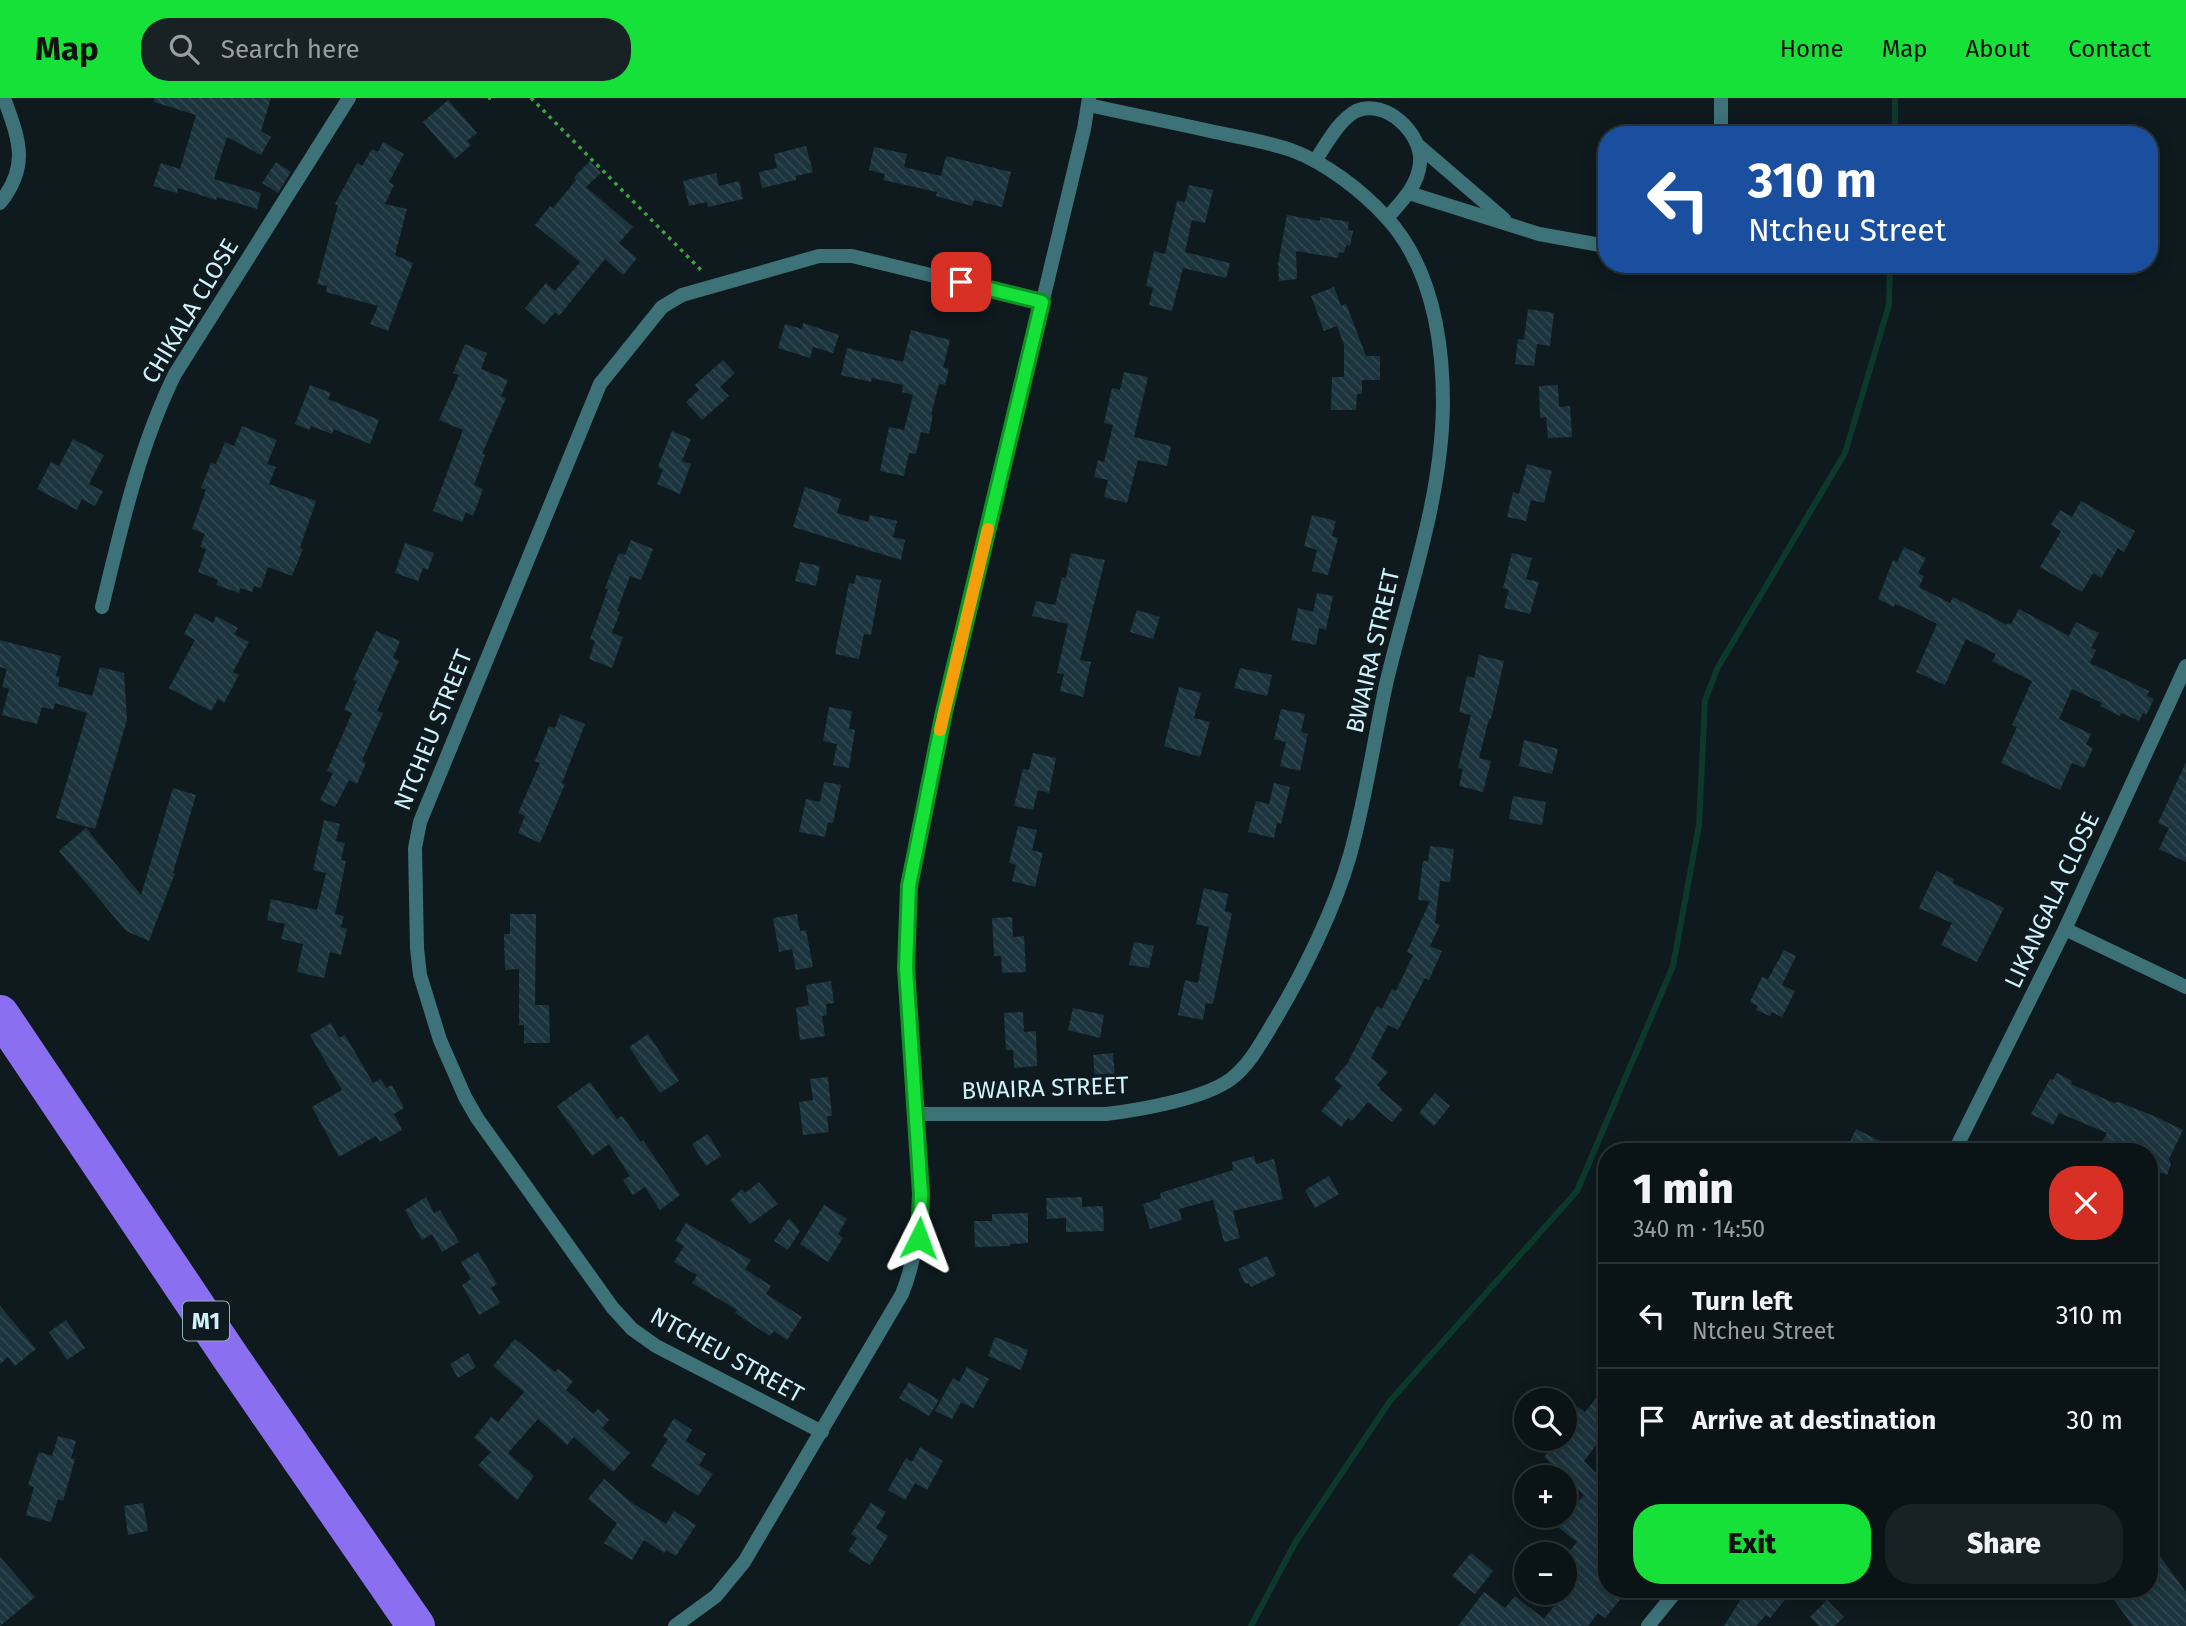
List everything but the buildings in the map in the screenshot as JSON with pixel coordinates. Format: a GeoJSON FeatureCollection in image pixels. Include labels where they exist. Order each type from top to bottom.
{"type":"FeatureCollection","features":[{"type":"Feature","properties":{"kind":"highway","name":"M1"},"geometry":{"type":"LineString","coordinates":[[0,1014],[415,1626]]}},
{"type":"Feature","properties":{"kind":"street"},"geometry":{"type":"LineString","coordinates":[[0,203],[11,189],[19,167],[20,150],[18,135],[4,98]]}},
{"type":"Feature","properties":{"kind":"street","name":"CHIKALA CLOSE"},"geometry":{"type":"LineString","coordinates":[[102,607],[124,512],[169,386],[349,98]]}},
{"type":"Feature","properties":{"kind":"street"},"geometry":{"type":"LineString","coordinates":[[1721,98],[1721,126]]}},
{"type":"Feature","properties":{"kind":"street"},"geometry":{"type":"LineString","coordinates":[[675,1626],[716,1596],[744,1562],[902,1294],[909,1275],[919,1238],[920,1219],[906,968],[909,886],[944,712],[1089,102]]}},
{"type":"Feature","properties":{"kind":"street","name":"BWAIRA STREET"},"geometry":{"type":"LineString","coordinates":[[915,1114],[1106,1114],[1190,1097],[1229,1080],[1244,1066],[1289,997],[1336,896],[1349,858],[1387,683],[1438,476],[1443,402],[1436,326],[1421,272],[1387,218],[1364,196],[1315,161],[1291,150],[1089,102]]}},
{"type":"Feature","properties":{"kind":"street"},"geometry":{"type":"LineString","coordinates":[[1315,161],[1343,121],[1356,110],[1371,107],[1384,110],[1398,118],[1410,130],[1419,146],[1510,224]]}},
{"type":"Feature","properties":{"kind":"street"},"geometry":{"type":"LineString","coordinates":[[1387,218],[1409,193],[1420,163],[1419,146]]}},
{"type":"Feature","properties":{"kind":"street"},"geometry":{"type":"LineString","coordinates":[[1409,193],[1539,234],[1598,245]]}},
{"type":"Feature","properties":{"kind":"street","name":"NTCHEU STREET"},"geometry":{"type":"LineString","coordinates":[[822,1432],[656,1346],[632,1329],[612,1307],[477,1118],[440,1040],[420,975],[416,948],[415,848],[420,822],[584,417],[600,384],[662,307],[682,295],[715,285],[819,256],[835,255],[852,256],[1042,302]]}},
{"type":"Feature","properties":{"kind":"street","name":"LIKANGALA CLOSE"},"geometry":{"type":"LineString","coordinates":[[1958,1143],[2065,929],[2186,666]]}},
{"type":"Feature","properties":{"kind":"street"},"geometry":{"type":"LineString","coordinates":[[2065,929],[2186,987]]}},
{"type":"Feature","properties":{"kind":"street"},"geometry":{"type":"LineString","coordinates":[[1648,1626],[1671,1598]]}},
{"type":"Feature","properties":{"kind":"path"},"geometry":{"type":"LineString","coordinates":[[531,98],[715,285]]}},
{"type":"Feature","properties":{"kind":"waterway"},"geometry":{"type":"LineString","coordinates":[[1895,98],[1895,126]]}},
{"type":"Feature","properties":{"kind":"waterway"},"geometry":{"type":"LineString","coordinates":[[1251,1626],[1295,1543],[1390,1401],[1577,1191],[1673,966],[1699,825],[1705,700],[1718,667],[1845,453],[1889,305],[1890,273]]}},
{"type":"Feature","properties":{"kind":"slow traffic"},"geometry":{"type":"LineString","coordinates":[[940,730],[988,529]]}},
{"type":"Feature","properties":{"kind":"route"},"geometry":{"type":"LineString","coordinates":[[919,1238],[921,1194],[906,968],[909,886],[944,712],[1042,302],[961,282]]}}]}
